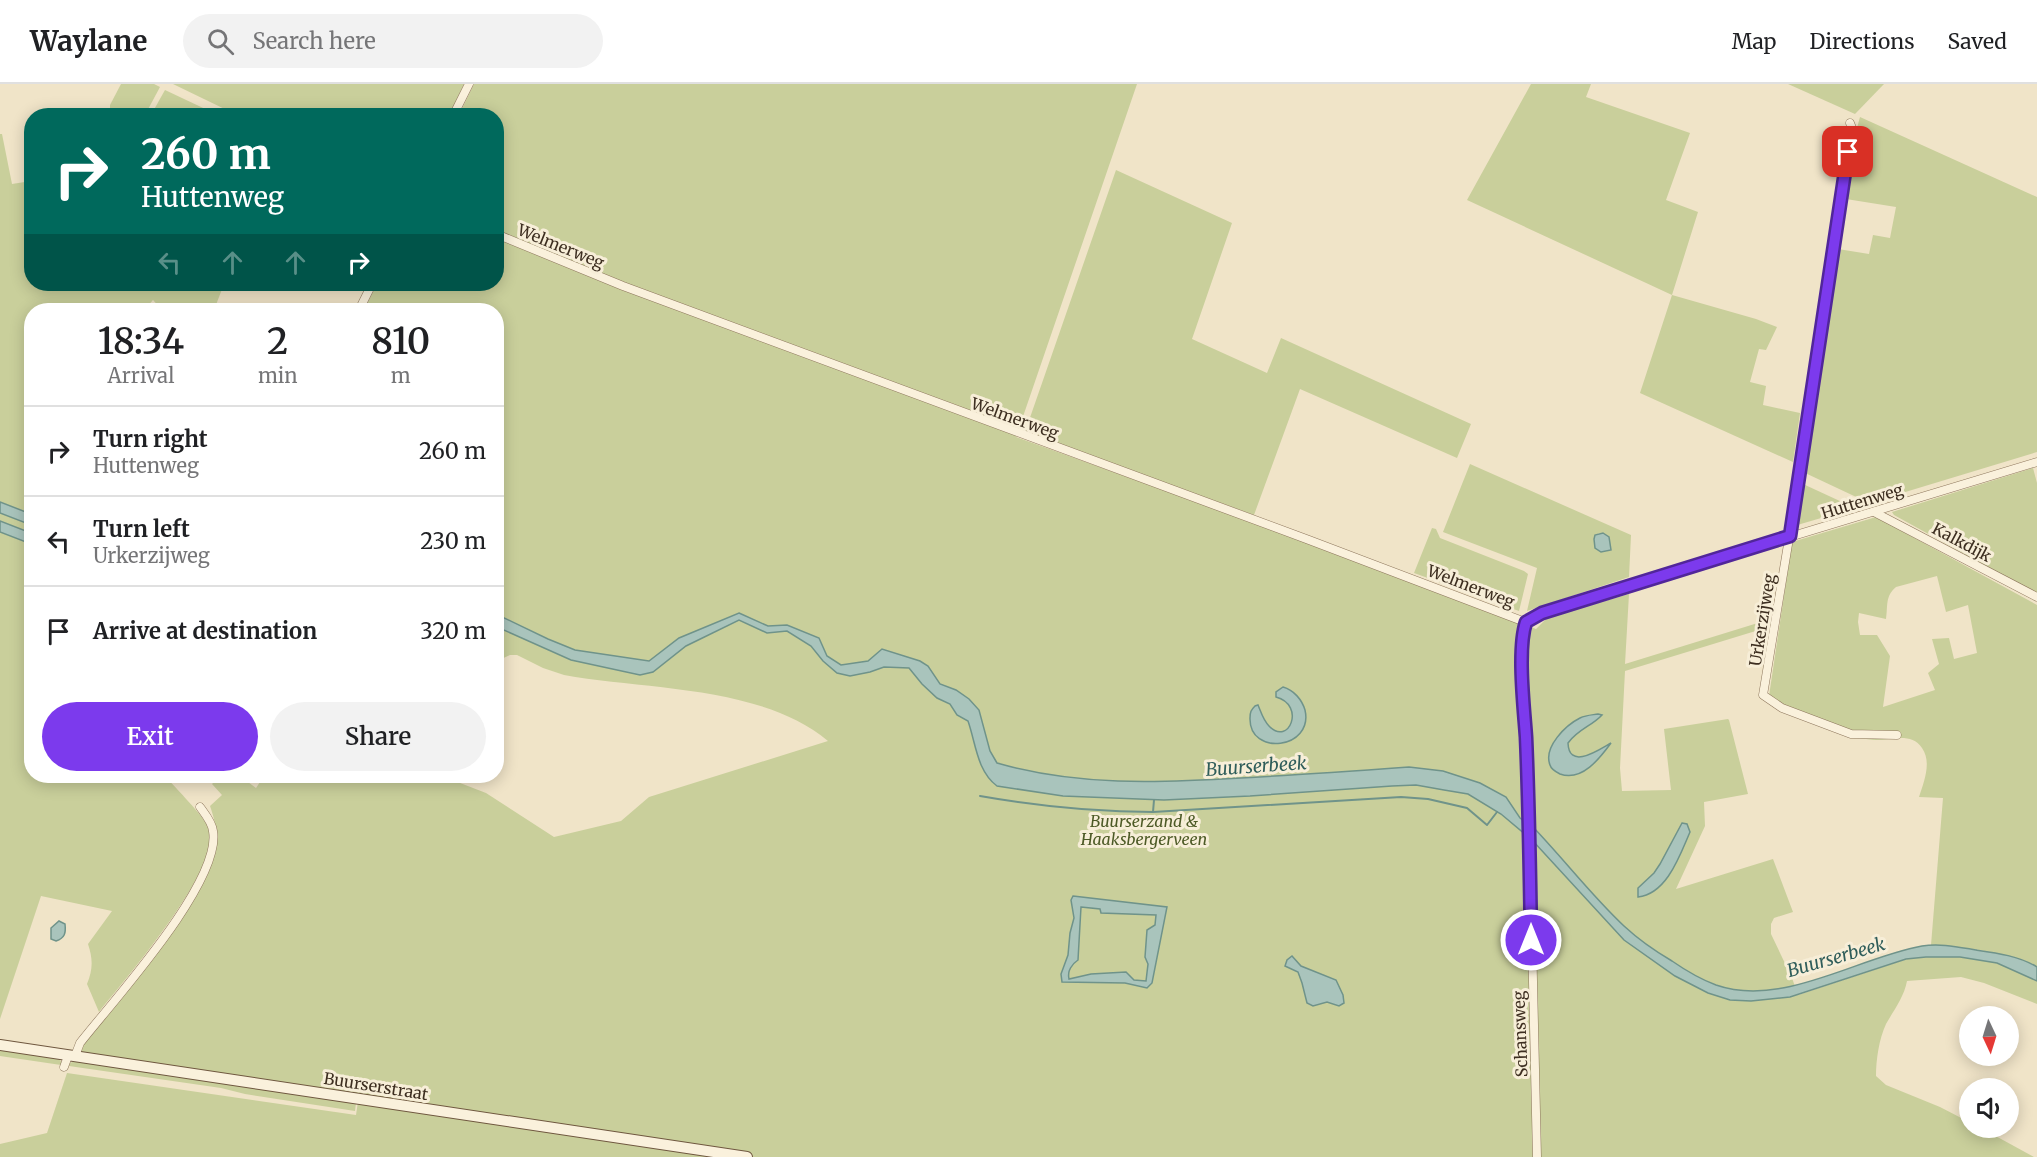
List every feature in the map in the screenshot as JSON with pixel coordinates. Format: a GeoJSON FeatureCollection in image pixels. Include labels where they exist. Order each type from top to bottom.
{"type":"FeatureCollection","features":[{"type":"Feature","properties":{"kind":"main road","name":"Buurserstraat"},"geometry":{"type":"LineString","coordinates":[[0,1045],[702,1154],[747,1157]]}},
{"type":"Feature","properties":{"kind":"street"},"geometry":{"type":"LineString","coordinates":[[457,108],[469,84]]}},
{"type":"Feature","properties":{"kind":"street","name":"Urkerzijweg"},"geometry":{"type":"LineString","coordinates":[[1850,123],[1852,128],[1790,536],[1763,695],[1782,708],[1851,734],[1897,735]]}},
{"type":"Feature","properties":{"kind":"street","name":"Welmerweg"},"geometry":{"type":"LineString","coordinates":[[504,237],[623,286],[1526,622]]}},
{"type":"Feature","properties":{"kind":"street","name":"Huttenweg"},"geometry":{"type":"LineString","coordinates":[[1526,622],[1542,613],[2037,462]]}},
{"type":"Feature","properties":{"kind":"street","name":"Kalkdijk"},"geometry":{"type":"LineString","coordinates":[[1874,512],[2037,597]]}},
{"type":"Feature","properties":{"kind":"street","name":"Schansweg"},"geometry":{"type":"LineString","coordinates":[[1526,622],[1523,629],[1522,660],[1530,844],[1537,1157]]}},
{"type":"Feature","properties":{"kind":"street"},"geometry":{"type":"LineString","coordinates":[[64,1067],[80,1043],[178,919],[204,873],[213,843],[213,830],[200,807]]}},
{"type":"Feature","properties":{"kind":"green space"},"geometry":{"type":"Polygon","coordinates":[[[121,84],[154,84],[160,87],[149,108],[110,108],[121,84]]]}},
{"type":"Feature","properties":{"kind":"green space"},"geometry":{"type":"Polygon","coordinates":[[[173,84],[464,84],[453,108],[223,108],[173,84]]]}},
{"type":"Feature","properties":{"kind":"green space","name":"Buurserzand & Haaksbergerveen"},"geometry":{"type":"Polygon","coordinates":[[[474,84],[1137,84],[1016,437],[1241,518],[1536,629],[1547,618],[1629,594],[1625,664],[1774,618],[1772,626],[1625,671],[1620,768],[1622,791],[1671,790],[1664,729],[1729,720],[1748,794],[1704,802],[1705,826],[1676,889],[1773,859],[1793,912],[1774,918],[1771,924],[1771,934],[1798,995],[1907,959],[1926,957],[1960,957],[1997,963],[2037,981],[2037,1004],[1984,983],[1961,977],[1907,981],[1901,998],[1881,1036],[1876,1076],[1886,1085],[1959,1117],[1959,1138],[1999,1138],[2034,1157],[0,1157],[0,1144],[47,1133],[67,1073],[356,1115],[359,1095],[81,1053],[85,1041],[159,948],[214,854],[216,830],[210,806],[222,795],[213,783],[249,783],[256,788],[259,783],[460,783],[486,793],[554,837],[621,821],[649,797],[828,741],[801,723],[770,709],[737,699],[564,675],[517,655],[504,658],[504,303],[368,303],[374,291],[504,291],[504,108],[462,108],[474,84]]]}},
{"type":"Feature","properties":{"kind":"green space"},"geometry":{"type":"Polygon","coordinates":[[[1531,84],[1591,84],[1586,97],[1690,133],[1666,200],[1698,212],[1672,295],[1467,200],[1531,84]]]}},
{"type":"Feature","properties":{"kind":"green space"},"geometry":{"type":"Polygon","coordinates":[[[1788,84],[1884,84],[1855,114],[1788,84]]]}},
{"type":"Feature","properties":{"kind":"green space"},"geometry":{"type":"Polygon","coordinates":[[[165,90],[203,108],[155,108],[165,90]]]}},
{"type":"Feature","properties":{"kind":"green space"},"geometry":{"type":"Polygon","coordinates":[[[1860,117],[2037,197],[2037,452],[1869,503],[1803,472],[1838,249],[1869,254],[1873,235],[1890,238],[1896,207],[1846,199],[1860,117]]]}},
{"type":"Feature","properties":{"kind":"green space"},"geometry":{"type":"Polygon","coordinates":[[[0,134],[2,134],[12,184],[24,182],[24,291],[221,291],[217,303],[156,303],[153,300],[150,303],[24,303],[24,511],[0,502],[0,134]]]}},
{"type":"Feature","properties":{"kind":"green space"},"geometry":{"type":"Polygon","coordinates":[[[1116,170],[1232,223],[1192,339],[1267,373],[1281,338],[1471,424],[1457,458],[1300,389],[1254,515],[1025,432],[1116,170]]]}},
{"type":"Feature","properties":{"kind":"green space"},"geometry":{"type":"Polygon","coordinates":[[[1672,295],[1777,327],[1766,350],[1759,349],[1750,382],[1766,386],[1763,405],[1800,413],[1793,462],[1640,393],[1672,295]]]}},
{"type":"Feature","properties":{"kind":"green space"},"geometry":{"type":"Polygon","coordinates":[[[1470,464],[1631,535],[1629,577],[1527,611],[1537,568],[1443,532],[1470,464]],[[1600,533],[1595,535],[1606,551],[1611,550],[1609,537],[1600,533]]]}},
{"type":"Feature","properties":{"kind":"green space"},"geometry":{"type":"Polygon","coordinates":[[[2033,468],[2037,483],[2037,594],[1892,512],[2033,468]]]}},
{"type":"Feature","properties":{"kind":"green space"},"geometry":{"type":"Polygon","coordinates":[[[1801,484],[1803,484],[1855,508],[1794,526],[1801,484]]]}},
{"type":"Feature","properties":{"kind":"green space"},"geometry":{"type":"Polygon","coordinates":[[[0,513],[24,522],[24,530],[0,521],[0,513]]]}},
{"type":"Feature","properties":{"kind":"green space"},"geometry":{"type":"Polygon","coordinates":[[[1876,517],[2037,605],[2037,967],[2001,954],[1931,945],[1943,798],[1919,797],[1927,766],[1925,754],[1917,743],[1906,738],[1874,740],[1848,735],[1773,705],[1769,696],[1792,542],[1876,517]],[[1937,576],[1892,590],[1886,619],[1859,613],[1860,635],[1877,635],[1890,656],[1883,707],[1935,690],[1928,673],[1939,664],[1932,639],[1949,638],[1954,659],[1977,653],[1968,605],[1946,612],[1937,576]]]}},
{"type":"Feature","properties":{"kind":"green space"},"geometry":{"type":"Polygon","coordinates":[[[1432,528],[1436,529],[1440,538],[1528,574],[1519,611],[1414,573],[1432,528]]]}},
{"type":"Feature","properties":{"kind":"green space"},"geometry":{"type":"Polygon","coordinates":[[[0,532],[24,541],[24,783],[171,783],[208,825],[210,846],[202,869],[187,895],[148,951],[99,1012],[87,984],[92,964],[88,944],[112,911],[41,896],[0,1019],[0,532]]]}},
{"type":"Feature","properties":{"kind":"green space"},"geometry":{"type":"Polygon","coordinates":[[[0,1049],[59,1059],[62,1063],[61,1065],[0,1056],[0,1049]]]}},
{"type":"Feature","properties":{"kind":"green space"},"geometry":{"type":"Polygon","coordinates":[[[75,1061],[356,1103],[355,1111],[245,1094],[221,1088],[69,1066],[75,1061]]]}},
{"type":"Feature","properties":{"kind":"water"},"geometry":{"type":"Polygon","coordinates":[[[0,502],[24,511],[24,522],[0,513],[0,502]]]}},
{"type":"Feature","properties":{"kind":"water"},"geometry":{"type":"Polygon","coordinates":[[[0,521],[24,530],[24,541],[0,532],[0,521]]]}},
{"type":"Feature","properties":{"kind":"water"},"geometry":{"type":"Polygon","coordinates":[[[1603,533],[1609,537],[1611,550],[1601,552],[1595,548],[1594,539],[1595,535],[1603,533]]]}},
{"type":"Feature","properties":{"kind":"water"},"geometry":{"type":"Polygon","coordinates":[[[739,613],[768,626],[787,625],[819,638],[827,656],[841,665],[868,661],[882,649],[920,661],[928,666],[940,684],[956,690],[979,710],[990,751],[997,763],[1057,776],[1148,782],[1409,767],[1443,771],[1480,783],[1506,797],[1520,818],[1532,826],[1629,931],[1682,968],[1716,985],[1741,990],[1767,990],[1793,986],[1897,952],[1936,945],[1992,952],[2023,960],[2037,967],[2037,981],[1997,963],[1960,957],[1926,957],[1906,959],[1790,997],[1751,1001],[1730,1000],[1708,993],[1675,976],[1624,940],[1533,841],[1501,814],[1468,794],[1416,785],[1164,800],[1063,796],[997,786],[990,780],[981,765],[968,721],[957,715],[950,704],[937,698],[909,668],[884,667],[850,676],[837,673],[811,646],[787,631],[767,633],[739,620],[686,646],[653,672],[640,675],[571,660],[504,630],[504,618],[575,650],[649,661],[679,638],[739,613]]]}},
{"type":"Feature","properties":{"kind":"water"},"geometry":{"type":"Polygon","coordinates":[[[1283,687],[1294,693],[1302,703],[1305,710],[1305,723],[1300,733],[1291,740],[1269,743],[1259,739],[1252,730],[1251,713],[1258,705],[1269,726],[1276,731],[1288,728],[1292,715],[1290,708],[1285,701],[1276,697],[1276,692],[1283,687]]]}},
{"type":"Feature","properties":{"kind":"water"},"geometry":{"type":"Polygon","coordinates":[[[1602,715],[1576,734],[1568,743],[1570,751],[1574,756],[1586,756],[1611,743],[1607,749],[1596,762],[1576,775],[1568,776],[1554,770],[1549,758],[1557,737],[1580,718],[1602,715]]]}},
{"type":"Feature","properties":{"kind":"water"},"geometry":{"type":"Polygon","coordinates":[[[1682,823],[1687,824],[1690,832],[1671,872],[1657,889],[1638,897],[1638,888],[1654,873],[1682,823]]]}},
{"type":"Feature","properties":{"kind":"water"},"geometry":{"type":"Polygon","coordinates":[[[1073,896],[1167,907],[1152,983],[1147,988],[1125,983],[1062,982],[1061,974],[1068,955],[1074,918],[1071,900],[1073,896]],[[1081,907],[1078,960],[1070,968],[1069,979],[1091,974],[1126,972],[1134,980],[1146,981],[1147,930],[1155,925],[1156,915],[1101,913],[1100,909],[1081,907]]]}},
{"type":"Feature","properties":{"kind":"water"},"geometry":{"type":"Polygon","coordinates":[[[59,921],[65,924],[65,933],[56,941],[51,939],[51,928],[59,921]]]}},
{"type":"Feature","properties":{"kind":"water"},"geometry":{"type":"Polygon","coordinates":[[[1292,956],[1301,966],[1336,980],[1344,1003],[1339,1006],[1327,1002],[1313,1006],[1307,1003],[1298,972],[1285,966],[1287,960],[1292,956]]]}},
{"type":"Feature","properties":{"kind":"waterway"},"geometry":{"type":"LineString","coordinates":[[980,796],[1066,808],[1131,812],[1153,812],[1154,800]]}},
{"type":"Feature","properties":{"kind":"waterway"},"geometry":{"type":"LineString","coordinates":[[1153,812],[1401,797],[1428,799],[1467,808],[1487,825],[1497,812]]}},
{"type":"Feature","properties":{"kind":"route"},"geometry":{"type":"LineString","coordinates":[[1531,940],[1523,629],[1530,618],[1542,613],[1790,536],[1848,152]]}},
{"type":"Feature","properties":{"kind":"water label","name":"Buurserbeek"},"geometry":{"type":"Point","coordinates":[1256,766]}},
{"type":"Feature","properties":{"kind":"water label","name":"Buurserbeek"},"geometry":{"type":"Point","coordinates":[1836,957]}}]}
